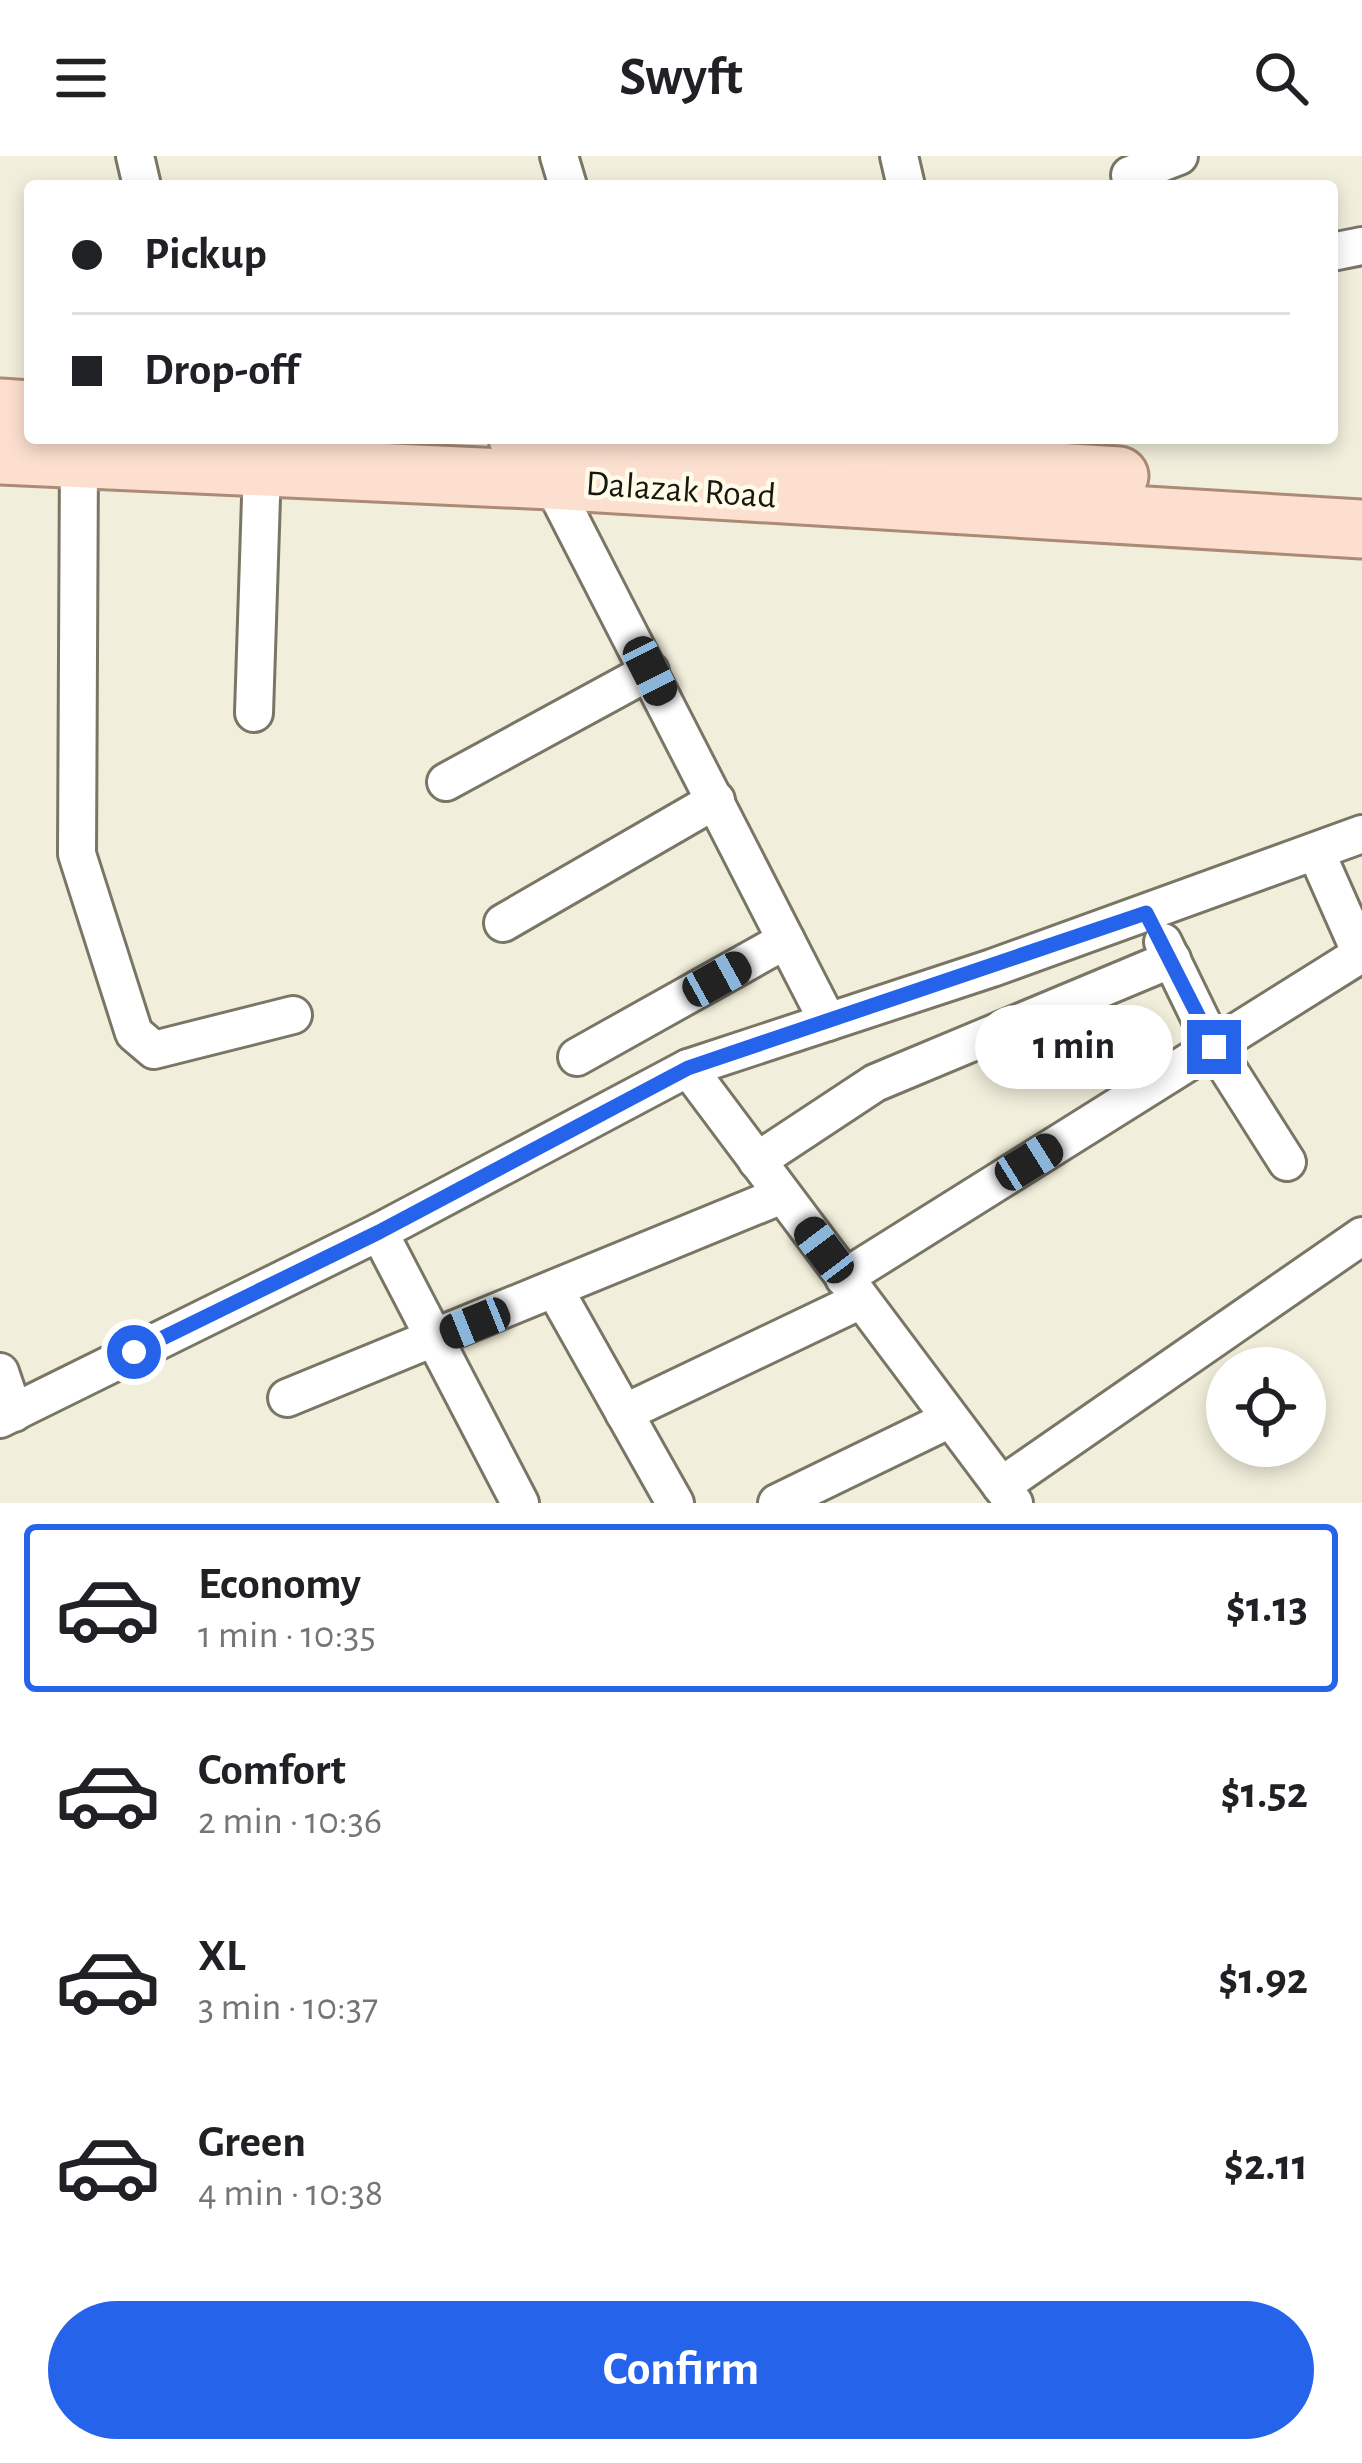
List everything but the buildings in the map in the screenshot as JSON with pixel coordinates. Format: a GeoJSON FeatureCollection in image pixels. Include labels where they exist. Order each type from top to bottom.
{"type":"FeatureCollection","features":[{"type":"Feature","properties":{"kind":"main road","name":"Dalazak Road"},"geometry":{"type":"LineString","coordinates":[[534,459],[599,444]]}},
{"type":"Feature","properties":{"kind":"main road","name":"Dalazak Road"},"geometry":{"type":"LineString","coordinates":[[648,444],[948,469],[1362,493]]}},
{"type":"Feature","properties":{"kind":"main road","name":"Dalazak Road"},"geometry":{"type":"LineString","coordinates":[[0,455],[262,467],[534,459],[948,469],[1362,530]]}},
{"type":"Feature","properties":{"kind":"street"},"geometry":{"type":"LineString","coordinates":[[1129,172],[1179,156]]}},
{"type":"Feature","properties":{"kind":"street"},"geometry":{"type":"LineString","coordinates":[[79,458],[77,854],[134,1033],[154,1050],[293,1016]]}},
{"type":"Feature","properties":{"kind":"street"},"geometry":{"type":"LineString","coordinates":[[534,459],[650,671],[828,1022]]}},
{"type":"Feature","properties":{"kind":"street"},"geometry":{"type":"LineString","coordinates":[[254,713],[262,467]]}},
{"type":"Feature","properties":{"kind":"street"},"geometry":{"type":"LineString","coordinates":[[446,782],[650,671]]}},
{"type":"Feature","properties":{"kind":"street"},"geometry":{"type":"LineString","coordinates":[[503,923],[716,800]]}},
{"type":"Feature","properties":{"kind":"street"},"geometry":{"type":"LineString","coordinates":[[0,1372],[7,1416],[379,1232],[688,1068],[1146,913],[1362,834]]}},
{"type":"Feature","properties":{"kind":"street"},"geometry":{"type":"LineString","coordinates":[[624,1413],[853,1289],[1214,1047],[1362,955],[1316,852]]}},
{"type":"Feature","properties":{"kind":"street"},"geometry":{"type":"LineString","coordinates":[[1146,913],[1214,1047],[1287,1162]]}},
{"type":"Feature","properties":{"kind":"street"},"geometry":{"type":"LineString","coordinates":[[577,1058],[787,940]]}},
{"type":"Feature","properties":{"kind":"street"},"geometry":{"type":"LineString","coordinates":[[757,1161],[874,1083],[1172,959]]}},
{"type":"Feature","properties":{"kind":"street"},"geometry":{"type":"LineString","coordinates":[[688,1068],[1007,1495],[1362,1236]]}},
{"type":"Feature","properties":{"kind":"street"},"geometry":{"type":"LineString","coordinates":[[287,1398],[782,1195]]}},
{"type":"Feature","properties":{"kind":"street"},"geometry":{"type":"LineString","coordinates":[[379,1232],[520,1503]]}},
{"type":"Feature","properties":{"kind":"street"},"geometry":{"type":"LineString","coordinates":[[555,1290],[675,1503]]}},
{"type":"Feature","properties":{"kind":"street"},"geometry":{"type":"LineString","coordinates":[[776,1503],[838,1490],[950,1419]]}},
{"type":"Feature","properties":{"kind":"route"},"geometry":{"type":"LineString","coordinates":[[134,1352],[379,1232],[688,1068],[1146,913],[1214,1047]]}}]}
